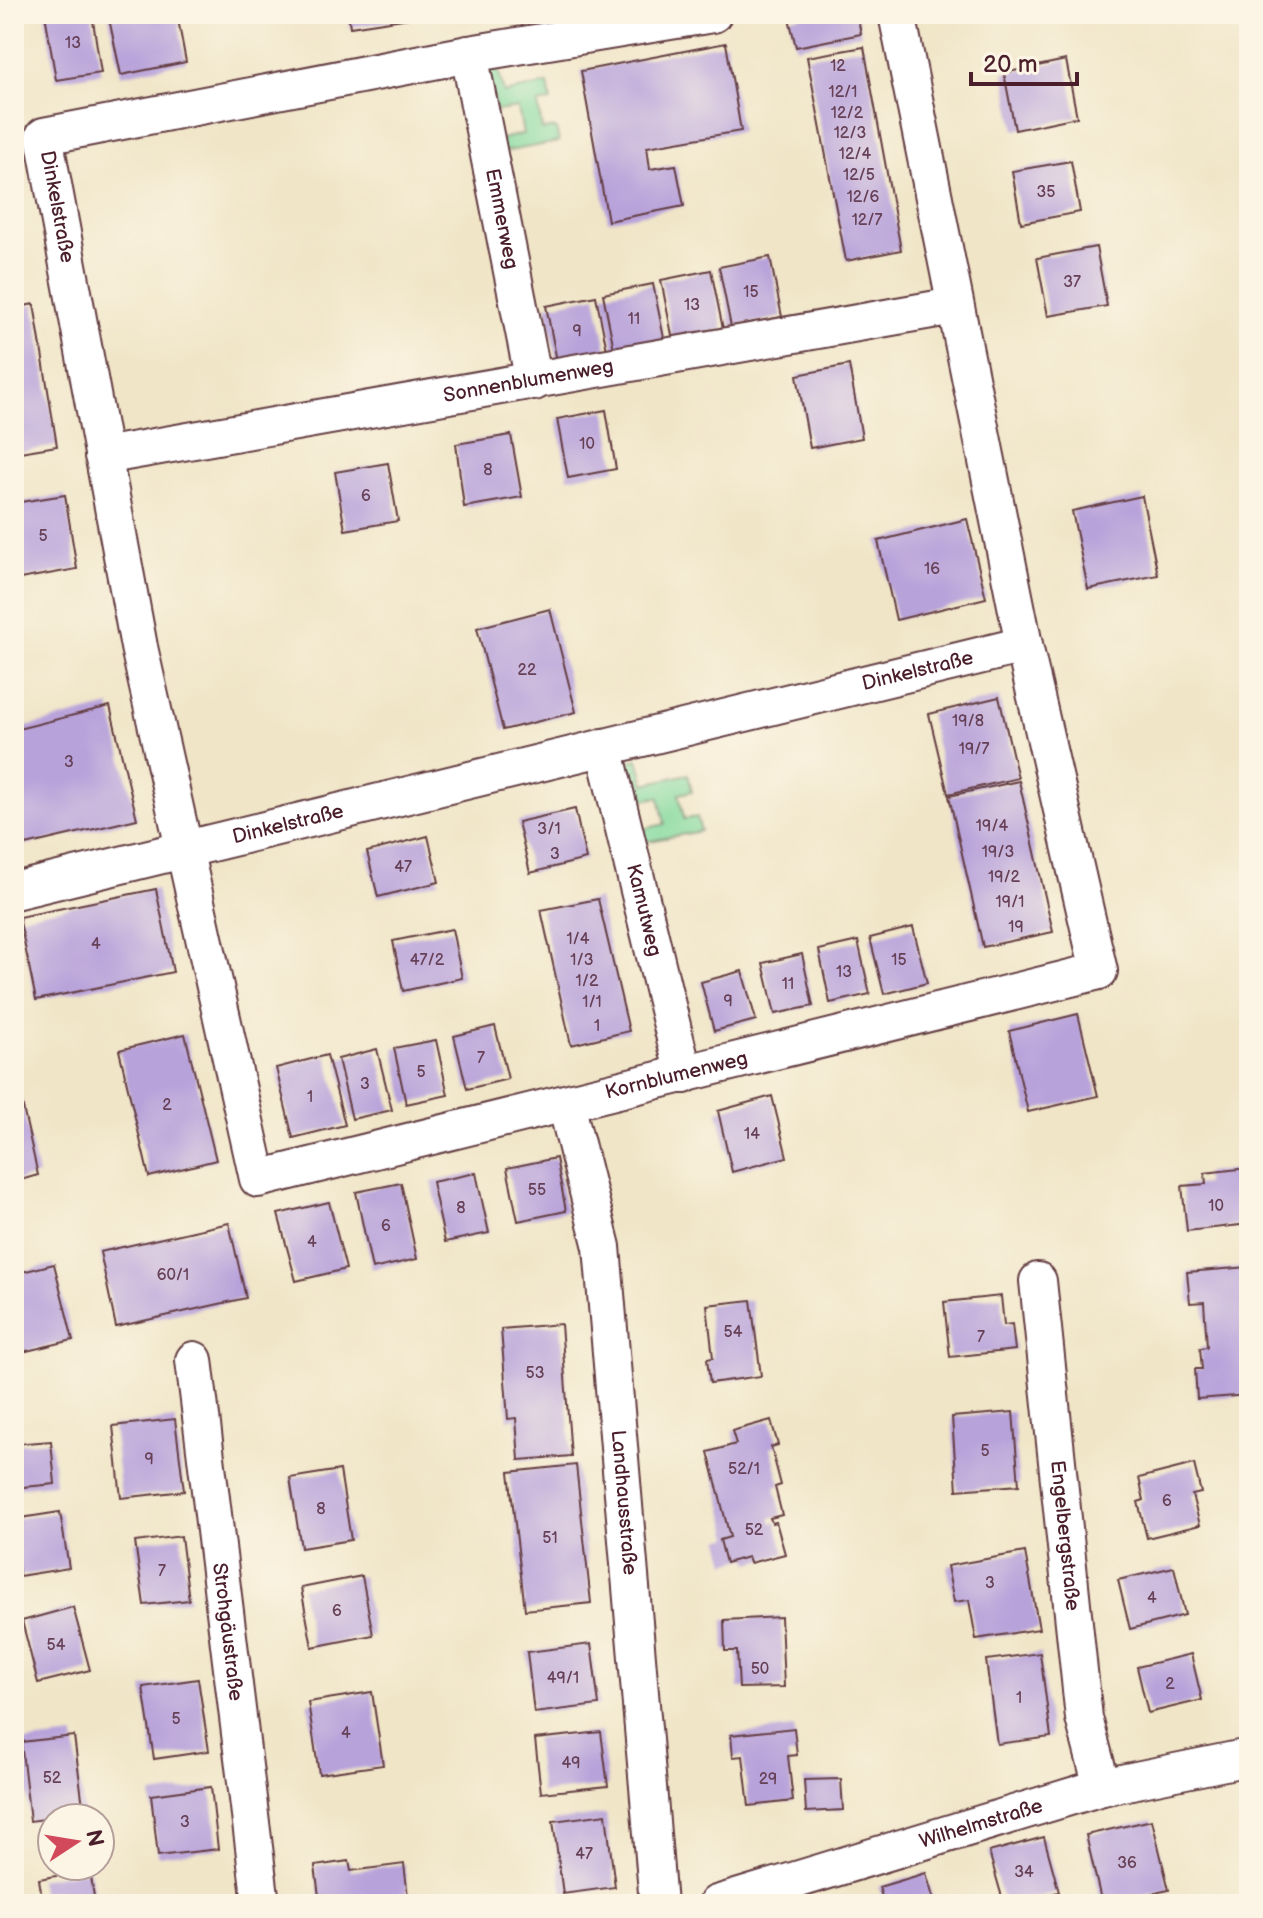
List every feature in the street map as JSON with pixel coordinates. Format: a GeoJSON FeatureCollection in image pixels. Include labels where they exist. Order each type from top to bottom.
{"type":"FeatureCollection","features":[{"type":"Feature","properties":{"kind":"street","name":"Dinkelstraße"},"geometry":{"type":"LineString","coordinates":[[186,849],[139,647],[44,136],[469,54],[713,14]]}},
{"type":"Feature","properties":{"kind":"street"},"geometry":{"type":"LineString","coordinates":[[897,14],[1024,645]]}},
{"type":"Feature","properties":{"kind":"street","name":"Emmerweg"},"geometry":{"type":"LineString","coordinates":[[469,54],[534,382]]}},
{"type":"Feature","properties":{"kind":"street","name":"Sonnenblumenweg"},"geometry":{"type":"LineString","coordinates":[[103,456],[954,306]]}},
{"type":"Feature","properties":{"kind":"street","name":"Dinkelstraße"},"geometry":{"type":"LineString","coordinates":[[14,891],[1024,645]]}},
{"type":"Feature","properties":{"kind":"street","name":"Kornblumenweg"},"geometry":{"type":"LineString","coordinates":[[186,849],[258,1179],[1099,971],[1024,645]]}},
{"type":"Feature","properties":{"kind":"street","name":"Kamutweg"},"geometry":{"type":"LineString","coordinates":[[604,747],[684,1075]]}},
{"type":"Feature","properties":{"kind":"street","name":"Landhausstraße"},"geometry":{"type":"LineString","coordinates":[[566,1104],[602,1247],[658,1904]]}},
{"type":"Feature","properties":{"kind":"street","name":"Engelbergstraße"},"geometry":{"type":"LineString","coordinates":[[1038,1281],[1084,1718],[1102,1787]]}},
{"type":"Feature","properties":{"kind":"street","name":"Strohgäustraße"},"geometry":{"type":"LineString","coordinates":[[194,1360],[261,1904]]}},
{"type":"Feature","properties":{"kind":"street","name":"Wilhelmstraße"},"geometry":{"type":"LineString","coordinates":[[717,1904],[1102,1787],[1249,1757]]}},
{"type":"Feature","properties":{"kind":"green space"},"geometry":{"type":"Polygon","coordinates":[[[498,69],[504,93],[548,84],[551,101],[538,104],[542,130],[556,128],[559,142],[502,152],[501,139],[523,134],[518,108],[496,111],[488,70],[498,69]]]}},
{"type":"Feature","properties":{"kind":"green space"},"geometry":{"type":"Polygon","coordinates":[[[638,759],[645,784],[688,774],[692,791],[679,794],[684,819],[697,817],[701,831],[644,842],[643,829],[665,824],[659,797],[635,801],[626,768],[629,761],[638,759]]]}},
{"type":"Feature","properties":{"kind":"building"},"geometry":{"type":"Polygon","coordinates":[[[45,14],[92,14],[101,73],[56,80],[45,14]]]}},
{"type":"Feature","properties":{"kind":"building"},"geometry":{"type":"Polygon","coordinates":[[[108,14],[177,14],[186,62],[121,75],[108,14]]]}},
{"type":"Feature","properties":{"kind":"building"},"geometry":{"type":"Polygon","coordinates":[[[348,14],[423,14],[423,16],[350,27],[348,14]]]}},
{"type":"Feature","properties":{"kind":"building"},"geometry":{"type":"Polygon","coordinates":[[[811,14],[857,14],[861,34],[796,47],[789,18],[811,14]]]}},
{"type":"Feature","properties":{"kind":"building"},"geometry":{"type":"Polygon","coordinates":[[[726,43],[741,131],[647,147],[650,169],[676,165],[684,206],[608,221],[581,71],[726,43]]]}},
{"type":"Feature","properties":{"kind":"building"},"geometry":{"type":"Polygon","coordinates":[[[864,47],[901,250],[846,261],[807,57],[864,47]]]}},
{"type":"Feature","properties":{"kind":"building"},"geometry":{"type":"Polygon","coordinates":[[[1066,60],[1077,117],[1015,130],[1004,73],[1066,60]]]}},
{"type":"Feature","properties":{"kind":"building"},"geometry":{"type":"Polygon","coordinates":[[[1071,161],[1080,212],[1021,223],[1012,171],[1071,161]]]}},
{"type":"Feature","properties":{"kind":"building"},"geometry":{"type":"Polygon","coordinates":[[[1096,247],[1107,306],[1048,316],[1037,258],[1096,247]]]}},
{"type":"Feature","properties":{"kind":"building"},"geometry":{"type":"Polygon","coordinates":[[[770,257],[782,317],[731,327],[719,267],[770,257]]]}},
{"type":"Feature","properties":{"kind":"building"},"geometry":{"type":"Polygon","coordinates":[[[711,270],[723,329],[673,340],[661,280],[711,270]]]}},
{"type":"Feature","properties":{"kind":"building"},"geometry":{"type":"Polygon","coordinates":[[[653,284],[665,343],[615,354],[603,294],[653,284]]]}},
{"type":"Feature","properties":{"kind":"building"},"geometry":{"type":"Polygon","coordinates":[[[596,296],[608,355],[558,366],[546,306],[596,296]]]}},
{"type":"Feature","properties":{"kind":"building"},"geometry":{"type":"Polygon","coordinates":[[[34,304],[57,446],[14,453],[14,308],[34,304]]]}},
{"type":"Feature","properties":{"kind":"building"},"geometry":{"type":"Polygon","coordinates":[[[849,365],[862,438],[810,448],[797,375],[849,365]]]}},
{"type":"Feature","properties":{"kind":"building"},"geometry":{"type":"Polygon","coordinates":[[[606,410],[616,469],[568,478],[557,419],[606,410]]]}},
{"type":"Feature","properties":{"kind":"building"},"geometry":{"type":"Polygon","coordinates":[[[511,435],[522,497],[464,507],[456,444],[511,435]]]}},
{"type":"Feature","properties":{"kind":"building"},"geometry":{"type":"Polygon","coordinates":[[[388,463],[398,521],[345,530],[335,472],[388,463]]]}},
{"type":"Feature","properties":{"kind":"building"},"geometry":{"type":"Polygon","coordinates":[[[65,495],[77,569],[14,580],[14,503],[65,495]]]}},
{"type":"Feature","properties":{"kind":"building"},"geometry":{"type":"Polygon","coordinates":[[[1142,496],[1158,575],[1088,589],[1072,511],[1142,496]]]}},
{"type":"Feature","properties":{"kind":"building"},"geometry":{"type":"Polygon","coordinates":[[[967,519],[986,598],[896,620],[878,541],[967,519]]]}},
{"type":"Feature","properties":{"kind":"building"},"geometry":{"type":"Polygon","coordinates":[[[550,609],[576,712],[503,730],[477,628],[550,609]]]}},
{"type":"Feature","properties":{"kind":"building"},"geometry":{"type":"Polygon","coordinates":[[[999,697],[1018,778],[948,794],[929,714],[999,697]]]}},
{"type":"Feature","properties":{"kind":"building"},"geometry":{"type":"Polygon","coordinates":[[[110,706],[137,819],[26,845],[14,794],[14,730],[110,706]]]}},
{"type":"Feature","properties":{"kind":"building"},"geometry":{"type":"Polygon","coordinates":[[[1019,781],[1053,932],[983,947],[949,796],[1019,781]]]}},
{"type":"Feature","properties":{"kind":"building"},"geometry":{"type":"Polygon","coordinates":[[[575,809],[586,859],[530,873],[518,822],[575,809]]]}},
{"type":"Feature","properties":{"kind":"building"},"geometry":{"type":"Polygon","coordinates":[[[428,836],[439,882],[378,897],[367,852],[428,836]]]}},
{"type":"Feature","properties":{"kind":"building"},"geometry":{"type":"Polygon","coordinates":[[[156,889],[173,972],[36,1000],[19,917],[156,889]]]}},
{"type":"Feature","properties":{"kind":"building"},"geometry":{"type":"Polygon","coordinates":[[[598,899],[629,1031],[571,1045],[541,910],[598,899]]]}},
{"type":"Feature","properties":{"kind":"building"},"geometry":{"type":"Polygon","coordinates":[[[913,927],[927,983],[884,994],[870,938],[913,927]]]}},
{"type":"Feature","properties":{"kind":"building"},"geometry":{"type":"Polygon","coordinates":[[[452,929],[462,978],[403,991],[393,941],[452,929]]]}},
{"type":"Feature","properties":{"kind":"building"},"geometry":{"type":"Polygon","coordinates":[[[858,941],[870,994],[830,1003],[819,950],[858,941]]]}},
{"type":"Feature","properties":{"kind":"building"},"geometry":{"type":"Polygon","coordinates":[[[802,954],[813,1006],[775,1014],[763,963],[802,954]]]}},
{"type":"Feature","properties":{"kind":"building"},"geometry":{"type":"Polygon","coordinates":[[[742,971],[756,1020],[714,1031],[701,982],[742,971]]]}},
{"type":"Feature","properties":{"kind":"building"},"geometry":{"type":"Polygon","coordinates":[[[1078,1014],[1098,1096],[1028,1112],[1009,1031],[1078,1014]]]}},
{"type":"Feature","properties":{"kind":"building"},"geometry":{"type":"Polygon","coordinates":[[[495,1026],[508,1079],[467,1089],[454,1036],[495,1026]]]}},
{"type":"Feature","properties":{"kind":"building"},"geometry":{"type":"Polygon","coordinates":[[[185,1034],[216,1160],[149,1177],[119,1050],[185,1034]]]}},
{"type":"Feature","properties":{"kind":"building"},"geometry":{"type":"Polygon","coordinates":[[[436,1040],[448,1095],[406,1104],[394,1048],[436,1040]]]}},
{"type":"Feature","properties":{"kind":"building"},"geometry":{"type":"Polygon","coordinates":[[[377,1049],[392,1110],[352,1119],[338,1059],[377,1049]]]}},
{"type":"Feature","properties":{"kind":"building"},"geometry":{"type":"Polygon","coordinates":[[[327,1055],[345,1125],[293,1138],[276,1068],[327,1055]]]}},
{"type":"Feature","properties":{"kind":"building"},"geometry":{"type":"Polygon","coordinates":[[[14,1081],[17,1081],[38,1175],[14,1182],[14,1081]]]}},
{"type":"Feature","properties":{"kind":"building"},"geometry":{"type":"Polygon","coordinates":[[[772,1096],[787,1157],[732,1172],[718,1111],[772,1096]]]}},
{"type":"Feature","properties":{"kind":"building"},"geometry":{"type":"Polygon","coordinates":[[[556,1158],[566,1211],[518,1221],[507,1168],[556,1158]]]}},
{"type":"Feature","properties":{"kind":"building"},"geometry":{"type":"Polygon","coordinates":[[[1247,1168],[1249,1224],[1187,1231],[1182,1186],[1206,1184],[1205,1173],[1247,1168]]]}},
{"type":"Feature","properties":{"kind":"building"},"geometry":{"type":"Polygon","coordinates":[[[476,1173],[489,1233],[445,1242],[432,1182],[476,1173]]]}},
{"type":"Feature","properties":{"kind":"building"},"geometry":{"type":"Polygon","coordinates":[[[401,1183],[417,1259],[372,1269],[356,1192],[401,1183]]]}},
{"type":"Feature","properties":{"kind":"building"},"geometry":{"type":"Polygon","coordinates":[[[329,1202],[346,1269],[296,1281],[278,1214],[329,1202]]]}},
{"type":"Feature","properties":{"kind":"building"},"geometry":{"type":"Polygon","coordinates":[[[229,1223],[246,1298],[116,1327],[100,1252],[229,1223]]]}},
{"type":"Feature","properties":{"kind":"building"},"geometry":{"type":"Polygon","coordinates":[[[54,1264],[73,1340],[14,1354],[14,1274],[54,1264]]]}},
{"type":"Feature","properties":{"kind":"building"},"geometry":{"type":"Polygon","coordinates":[[[1249,1267],[1249,1395],[1197,1399],[1195,1369],[1202,1369],[1200,1348],[1207,1347],[1204,1302],[1190,1303],[1187,1272],[1249,1267]]]}},
{"type":"Feature","properties":{"kind":"building"},"geometry":{"type":"Polygon","coordinates":[[[1001,1296],[1004,1325],[1012,1324],[1015,1350],[950,1357],[944,1302],[1001,1296]]]}},
{"type":"Feature","properties":{"kind":"building"},"geometry":{"type":"Polygon","coordinates":[[[751,1300],[761,1376],[710,1383],[707,1359],[713,1358],[707,1305],[751,1300]]]}},
{"type":"Feature","properties":{"kind":"building"},"geometry":{"type":"Polygon","coordinates":[[[561,1324],[571,1456],[519,1460],[516,1418],[508,1419],[501,1329],[561,1324]]]}},
{"type":"Feature","properties":{"kind":"building"},"geometry":{"type":"Polygon","coordinates":[[[1013,1412],[1019,1485],[957,1490],[952,1417],[1013,1412]]]}},
{"type":"Feature","properties":{"kind":"building"},"geometry":{"type":"Polygon","coordinates":[[[175,1419],[184,1491],[121,1498],[113,1426],[175,1419]]]}},
{"type":"Feature","properties":{"kind":"building"},"geometry":{"type":"Polygon","coordinates":[[[771,1420],[778,1445],[771,1447],[781,1485],[775,1487],[782,1515],[770,1518],[772,1523],[776,1522],[785,1554],[750,1563],[748,1557],[726,1563],[720,1540],[730,1537],[708,1452],[736,1444],[732,1431],[771,1420]]]}},
{"type":"Feature","properties":{"kind":"building"},"geometry":{"type":"Polygon","coordinates":[[[51,1441],[55,1484],[14,1488],[14,1444],[51,1441]]]}},
{"type":"Feature","properties":{"kind":"building"},"geometry":{"type":"Polygon","coordinates":[[[1194,1464],[1201,1493],[1192,1495],[1200,1525],[1147,1538],[1138,1502],[1144,1500],[1139,1478],[1194,1464]]]}},
{"type":"Feature","properties":{"kind":"building"},"geometry":{"type":"Polygon","coordinates":[[[576,1465],[591,1603],[525,1610],[509,1472],[576,1465]]]}},
{"type":"Feature","properties":{"kind":"building"},"geometry":{"type":"Polygon","coordinates":[[[340,1470],[351,1540],[301,1548],[290,1478],[340,1470]]]}},
{"type":"Feature","properties":{"kind":"building"},"geometry":{"type":"Polygon","coordinates":[[[60,1512],[69,1568],[19,1576],[14,1519],[60,1512]]]}},
{"type":"Feature","properties":{"kind":"building"},"geometry":{"type":"Polygon","coordinates":[[[181,1536],[189,1600],[144,1605],[135,1542],[181,1536]]]}},
{"type":"Feature","properties":{"kind":"building"},"geometry":{"type":"Polygon","coordinates":[[[1025,1552],[1039,1629],[976,1639],[969,1600],[954,1602],[947,1566],[1025,1552]]]}},
{"type":"Feature","properties":{"kind":"building"},"geometry":{"type":"Polygon","coordinates":[[[1174,1567],[1185,1615],[1130,1629],[1118,1580],[1174,1567]]]}},
{"type":"Feature","properties":{"kind":"building"},"geometry":{"type":"Polygon","coordinates":[[[362,1576],[373,1635],[312,1647],[301,1588],[362,1576]]]}},
{"type":"Feature","properties":{"kind":"building"},"geometry":{"type":"Polygon","coordinates":[[[73,1607],[90,1670],[38,1683],[22,1621],[73,1607]]]}},
{"type":"Feature","properties":{"kind":"building"},"geometry":{"type":"Polygon","coordinates":[[[781,1617],[784,1687],[739,1688],[737,1651],[725,1651],[724,1620],[781,1617]]]}},
{"type":"Feature","properties":{"kind":"building"},"geometry":{"type":"Polygon","coordinates":[[[591,1644],[599,1705],[534,1713],[527,1652],[591,1644]]]}},
{"type":"Feature","properties":{"kind":"building"},"geometry":{"type":"Polygon","coordinates":[[[1040,1653],[1051,1737],[997,1744],[986,1660],[1040,1653]]]}},
{"type":"Feature","properties":{"kind":"building"},"geometry":{"type":"Polygon","coordinates":[[[1191,1654],[1202,1700],[1148,1713],[1137,1667],[1191,1654]]]}},
{"type":"Feature","properties":{"kind":"building"},"geometry":{"type":"Polygon","coordinates":[[[198,1679],[209,1751],[154,1759],[143,1687],[198,1679]]]}},
{"type":"Feature","properties":{"kind":"building"},"geometry":{"type":"Polygon","coordinates":[[[372,1692],[383,1765],[319,1774],[308,1702],[372,1692]]]}},
{"type":"Feature","properties":{"kind":"building"},"geometry":{"type":"Polygon","coordinates":[[[794,1728],[797,1755],[788,1756],[793,1801],[749,1806],[743,1756],[733,1757],[731,1735],[794,1728]]]}},
{"type":"Feature","properties":{"kind":"building"},"geometry":{"type":"Polygon","coordinates":[[[601,1732],[608,1786],[541,1793],[535,1739],[601,1732]]]}},
{"type":"Feature","properties":{"kind":"building"},"geometry":{"type":"Polygon","coordinates":[[[74,1736],[82,1802],[36,1802],[36,1820],[30,1821],[21,1742],[74,1736]]]}},
{"type":"Feature","properties":{"kind":"building"},"geometry":{"type":"Polygon","coordinates":[[[1249,1778],[1249,1812],[1248,1812],[1240,1779],[1249,1778]]]}},
{"type":"Feature","properties":{"kind":"building"},"geometry":{"type":"Polygon","coordinates":[[[841,1779],[843,1810],[806,1812],[804,1780],[841,1779]]]}},
{"type":"Feature","properties":{"kind":"building"},"geometry":{"type":"Polygon","coordinates":[[[211,1787],[218,1849],[158,1856],[151,1795],[211,1787]]]}},
{"type":"Feature","properties":{"kind":"building"},"geometry":{"type":"Polygon","coordinates":[[[606,1814],[615,1887],[563,1894],[553,1821],[606,1814]]]}},
{"type":"Feature","properties":{"kind":"building"},"geometry":{"type":"Polygon","coordinates":[[[1152,1820],[1169,1890],[1102,1904],[1086,1835],[1152,1820]]]}},
{"type":"Feature","properties":{"kind":"building"},"geometry":{"type":"Polygon","coordinates":[[[1044,1837],[1059,1892],[1004,1904],[989,1852],[1044,1837]]]}},
{"type":"Feature","properties":{"kind":"building"},"geometry":{"type":"Polygon","coordinates":[[[349,1861],[351,1871],[404,1864],[409,1904],[320,1904],[315,1866],[349,1861]]]}},
{"type":"Feature","properties":{"kind":"building"},"geometry":{"type":"Polygon","coordinates":[[[926,1873],[935,1904],[884,1904],[879,1887],[926,1873]]]}},
{"type":"Feature","properties":{"kind":"building"},"geometry":{"type":"Polygon","coordinates":[[[39,1882],[92,1882],[95,1904],[43,1904],[39,1882]]]}}]}
